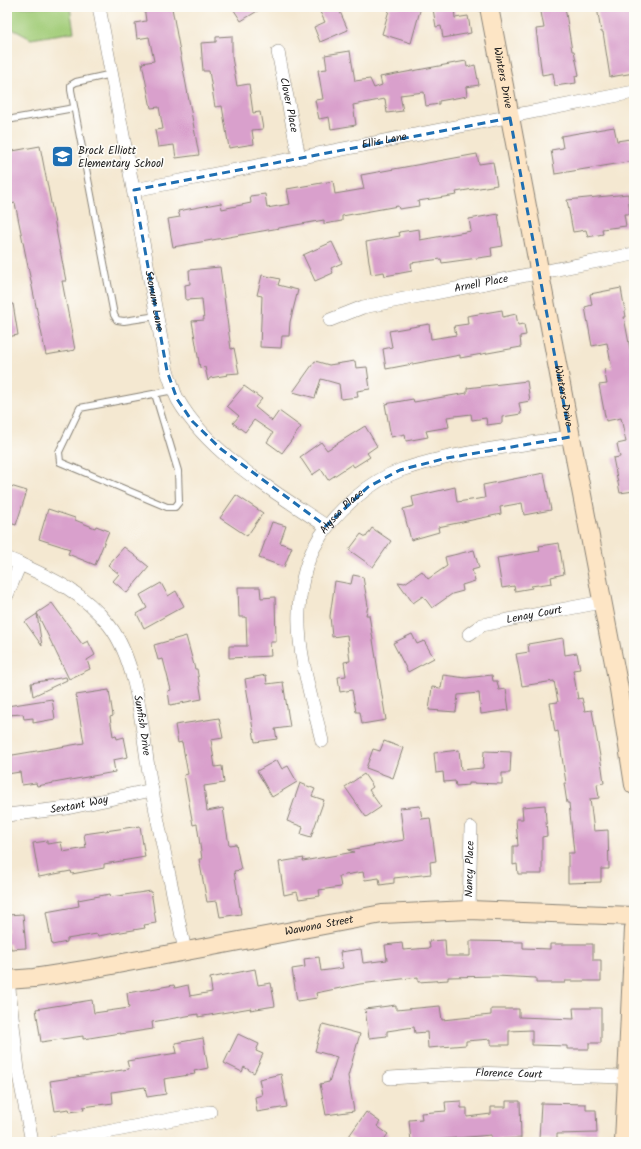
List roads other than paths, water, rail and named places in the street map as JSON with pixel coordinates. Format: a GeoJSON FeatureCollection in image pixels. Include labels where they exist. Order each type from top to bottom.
{"type":"FeatureCollection","features":[{"type":"Feature","properties":{"kind":"street","name":"Stonum Lane"},"geometry":{"type":"LineString","coordinates":[[99,7],[167,371],[177,398],[192,421],[220,449],[256,478],[326,526]]}},
{"type":"Feature","properties":{"kind":"street","name":"Winters Drive"},"geometry":{"type":"LineString","coordinates":[[489,7],[619,689],[634,786]]}},
{"type":"Feature","properties":{"kind":"street","name":"Clover Place"},"geometry":{"type":"LineString","coordinates":[[278,52],[299,157]]}},
{"type":"Feature","properties":{"kind":"street","name":"Ellis Lane"},"geometry":{"type":"LineString","coordinates":[[134,190],[299,157],[510,118],[634,92]]}},
{"type":"Feature","properties":{"kind":"street","name":"Arnell Place"},"geometry":{"type":"LineString","coordinates":[[330,320],[363,307],[634,254]]}},
{"type":"Feature","properties":{"kind":"street","name":"Alyssa Place"},"geometry":{"type":"LineString","coordinates":[[322,742],[306,676],[299,612],[302,582],[309,557],[326,526],[341,509],[368,487],[400,470],[447,458],[570,436]]}},
{"type":"Feature","properties":{"kind":"street","name":"Sunfish Drive"},"geometry":{"type":"LineString","coordinates":[[7,558],[59,582],[90,604],[110,626],[118,639],[129,666],[138,700],[152,790],[185,951]]}},
{"type":"Feature","properties":{"kind":"street"},"geometry":{"type":"LineString","coordinates":[[7,595],[20,564]]}},
{"type":"Feature","properties":{"kind":"street","name":"Lenay Court"},"geometry":{"type":"LineString","coordinates":[[469,634],[482,626],[602,602]]}},
{"type":"Feature","properties":{"kind":"street","name":"Sextant Way"},"geometry":{"type":"LineString","coordinates":[[7,815],[67,808],[152,790]]}},
{"type":"Feature","properties":{"kind":"street","name":"Nancy Place"},"geometry":{"type":"LineString","coordinates":[[469,910],[471,828]]}},
{"type":"Feature","properties":{"kind":"street","name":"Wawona Street"},"geometry":{"type":"LineString","coordinates":[[8,980],[48,976],[382,914],[469,910],[634,916]]}},
{"type":"Feature","properties":{"kind":"street"},"geometry":{"type":"LineString","coordinates":[[624,1142],[634,928]]}},
{"type":"Feature","properties":{"kind":"street"},"geometry":{"type":"LineString","coordinates":[[8,980],[18,1070],[32,1142]]}},
{"type":"Feature","properties":{"kind":"street","name":"Florence Court"},"geometry":{"type":"LineString","coordinates":[[390,1078],[470,1073],[627,1077]]}},
{"type":"Feature","properties":{"kind":"street"},"geometry":{"type":"LineString","coordinates":[[55,1142],[210,1112]]}},
{"type":"Feature","properties":{"kind":"lane"},"geometry":{"type":"LineString","coordinates":[[112,74],[76,82],[71,85],[74,108],[114,315],[117,320],[124,321],[157,316]]}},
{"type":"Feature","properties":{"kind":"lane"},"geometry":{"type":"LineString","coordinates":[[7,120],[74,108]]}},
{"type":"Feature","properties":{"kind":"lane"},"geometry":{"type":"LineString","coordinates":[[155,394],[178,471],[179,502],[175,507],[167,506],[60,462],[59,452],[80,408],[174,390]]}},
{"type":"Feature","properties":{"kind":"place","name":"Brock Elliott Elementary School"},"geometry":{"type":"Point","coordinates":[62,157]}}]}
